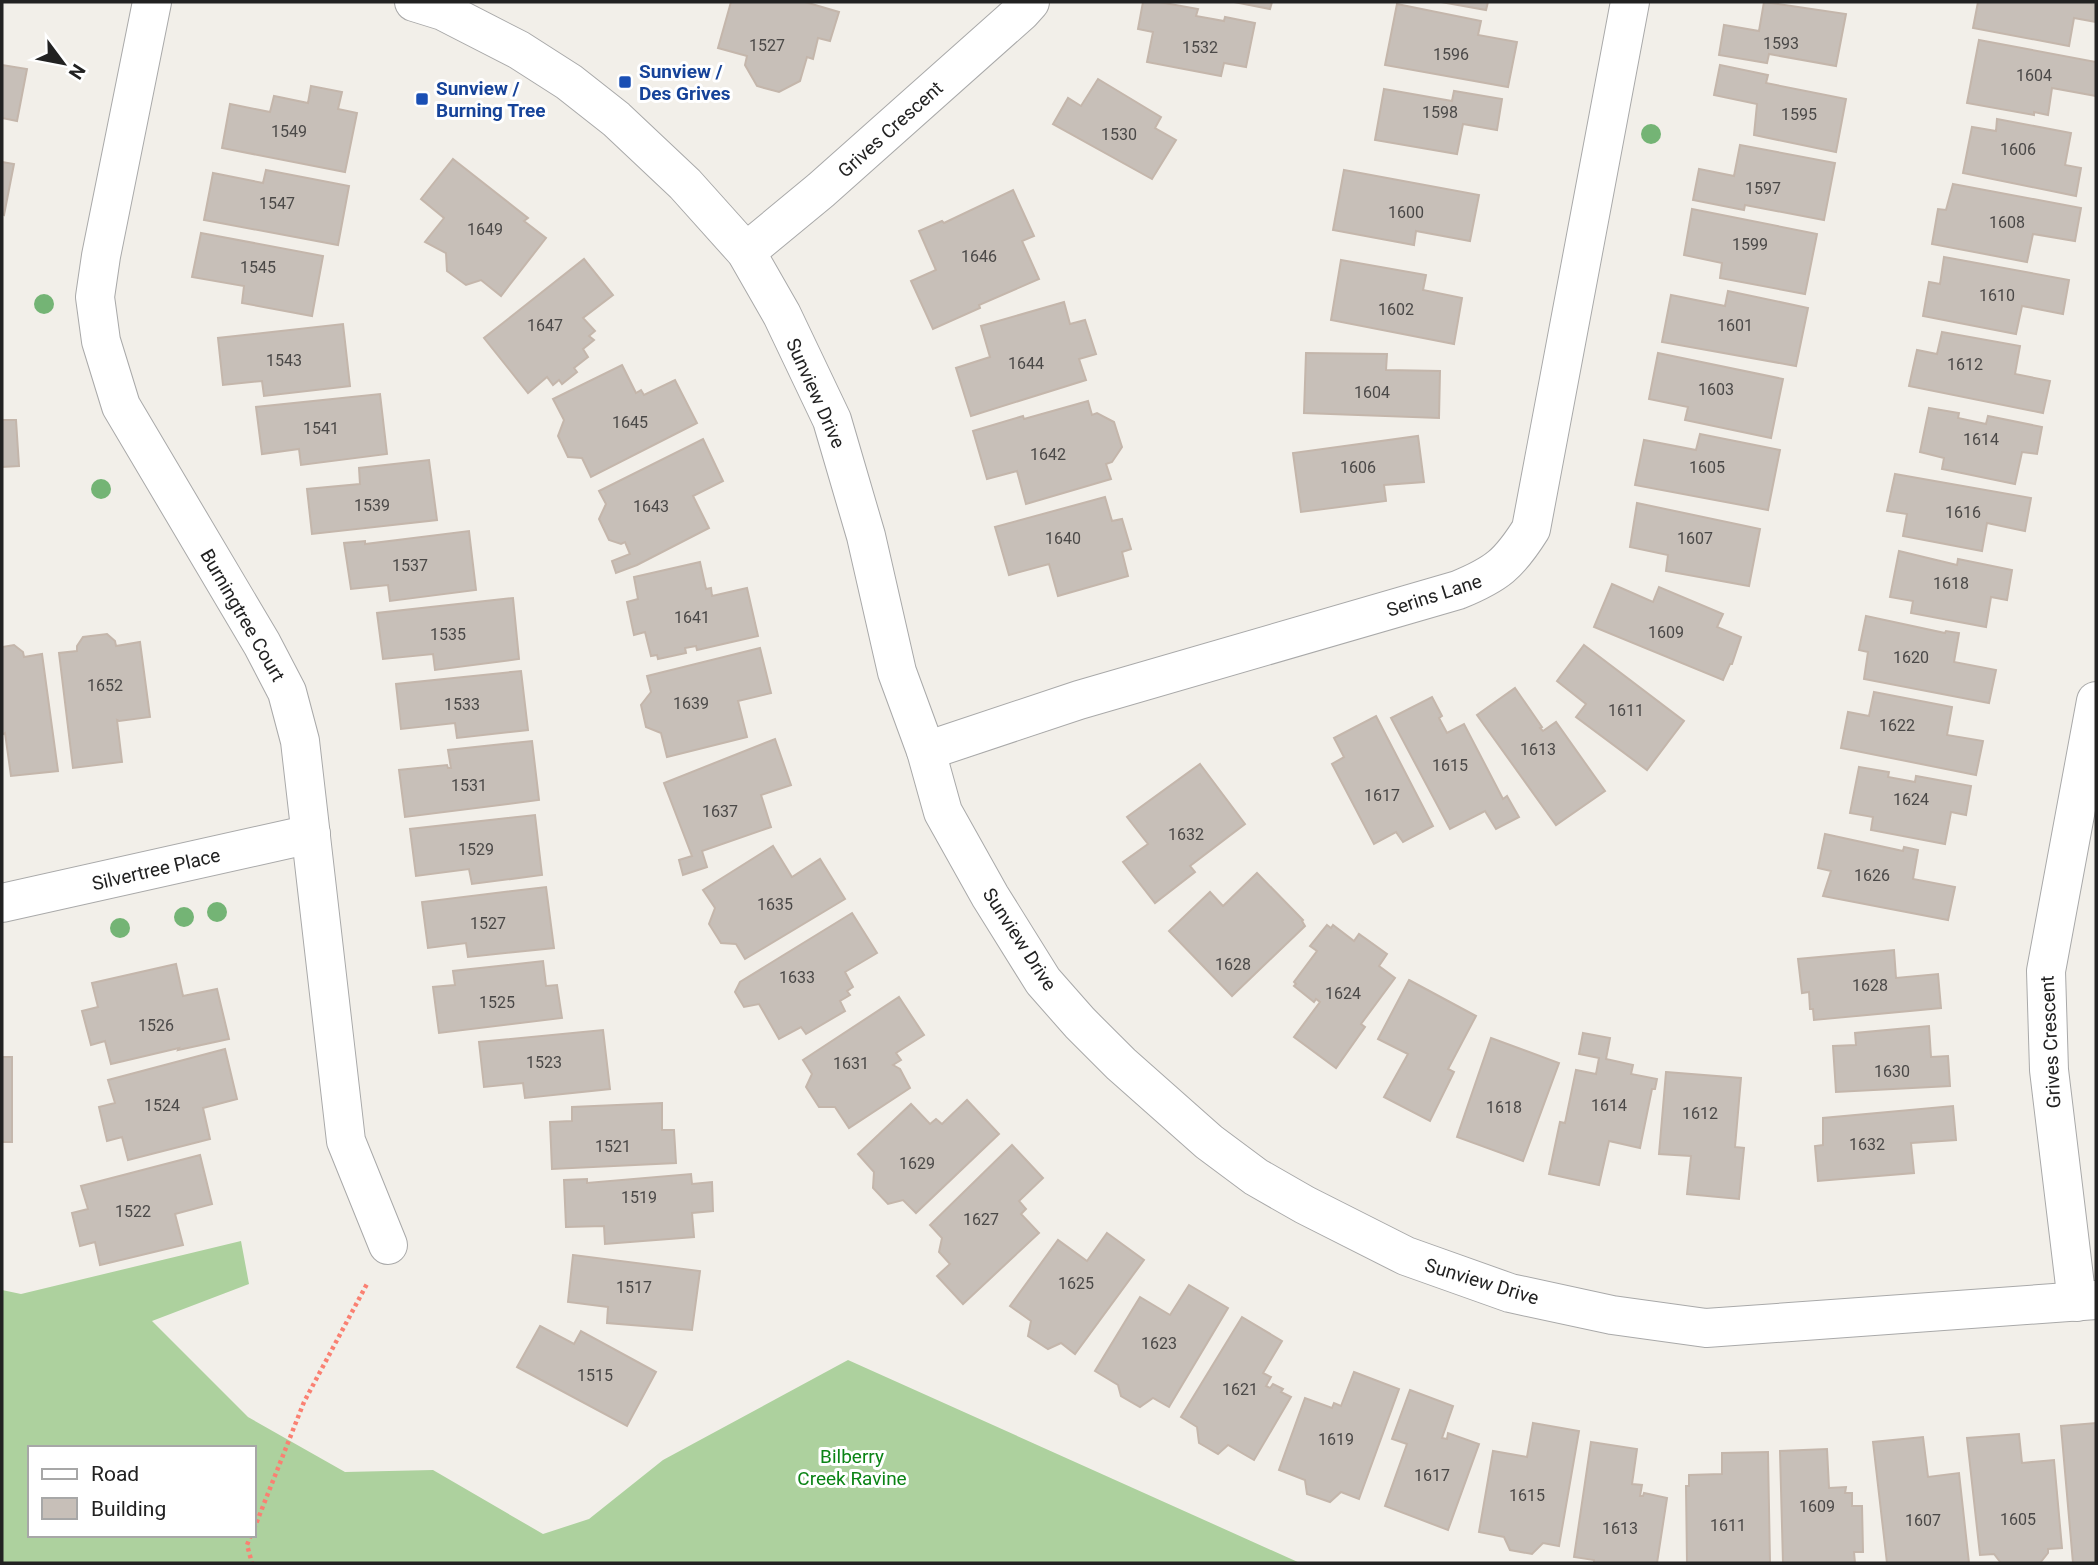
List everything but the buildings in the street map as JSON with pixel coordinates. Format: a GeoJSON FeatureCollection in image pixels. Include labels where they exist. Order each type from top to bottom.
{"type":"FeatureCollection","features":[{"type":"Feature","properties":{"kind":"street","name":"Burningtree Court"},"geometry":{"type":"LineString","coordinates":[[152,2],[101,256],[96,297],[101,341],[121,406],[262,644],[287,692],[300,741],[346,1141],[388,1245]]}},
{"type":"Feature","properties":{"kind":"street","name":"Sunview Drive"},"geometry":{"type":"LineString","coordinates":[[414,2],[443,11],[519,50],[569,82],[616,119],[685,184],[747,252],[782,315],[832,420],[866,536],[897,672],[926,751],[943,811],[990,896],[1043,981],[1121,1064],[1209,1142],[1256,1177],[1406,1256],[1510,1293],[1612,1315],[1706,1328],[2086,1301]]}},
{"type":"Feature","properties":{"kind":"street","name":"Grives Crescent"},"geometry":{"type":"LineString","coordinates":[[747,252],[831,181],[1030,2]]}},
{"type":"Feature","properties":{"kind":"street","name":"Serins Lane"},"geometry":{"type":"LineString","coordinates":[[926,751],[1079,700],[1458,590],[1489,578],[1514,556],[1531,529],[1630,2]]}},
{"type":"Feature","properties":{"kind":"street","name":"Grives Crescent"},"geometry":{"type":"LineString","coordinates":[[2086,1301],[2049,1070],[2046,971],[2096,701]]}},
{"type":"Feature","properties":{"kind":"street","name":"Silvertree Place"},"geometry":{"type":"LineString","coordinates":[[2,903],[311,834]]}},
{"type":"Feature","properties":{"kind":"path"},"geometry":{"type":"LineString","coordinates":[[256,1524],[304,1402],[388,1245]]}},
{"type":"Feature","properties":{"kind":"path"},"geometry":{"type":"LineString","coordinates":[[250,1537],[247,1545],[252,1563]]}},
{"type":"Feature","properties":{"kind":"green space","name":"Bilberry Creek Ravine"},"geometry":{"type":"Polygon","coordinates":[[[241,1241],[249,1284],[152,1321],[248,1417],[345,1472],[433,1470],[543,1534],[589,1519],[663,1460],[848,1360],[1300,1563],[2,1563],[2,1290],[21,1294],[241,1241]]]}},
{"type":"Feature","properties":{"kind":"place","name":"Sunview / Des Grives"},"geometry":{"type":"Point","coordinates":[625,82]}},
{"type":"Feature","properties":{"kind":"place","name":"Sunview / Burning Tree"},"geometry":{"type":"Point","coordinates":[422,99]}}]}
